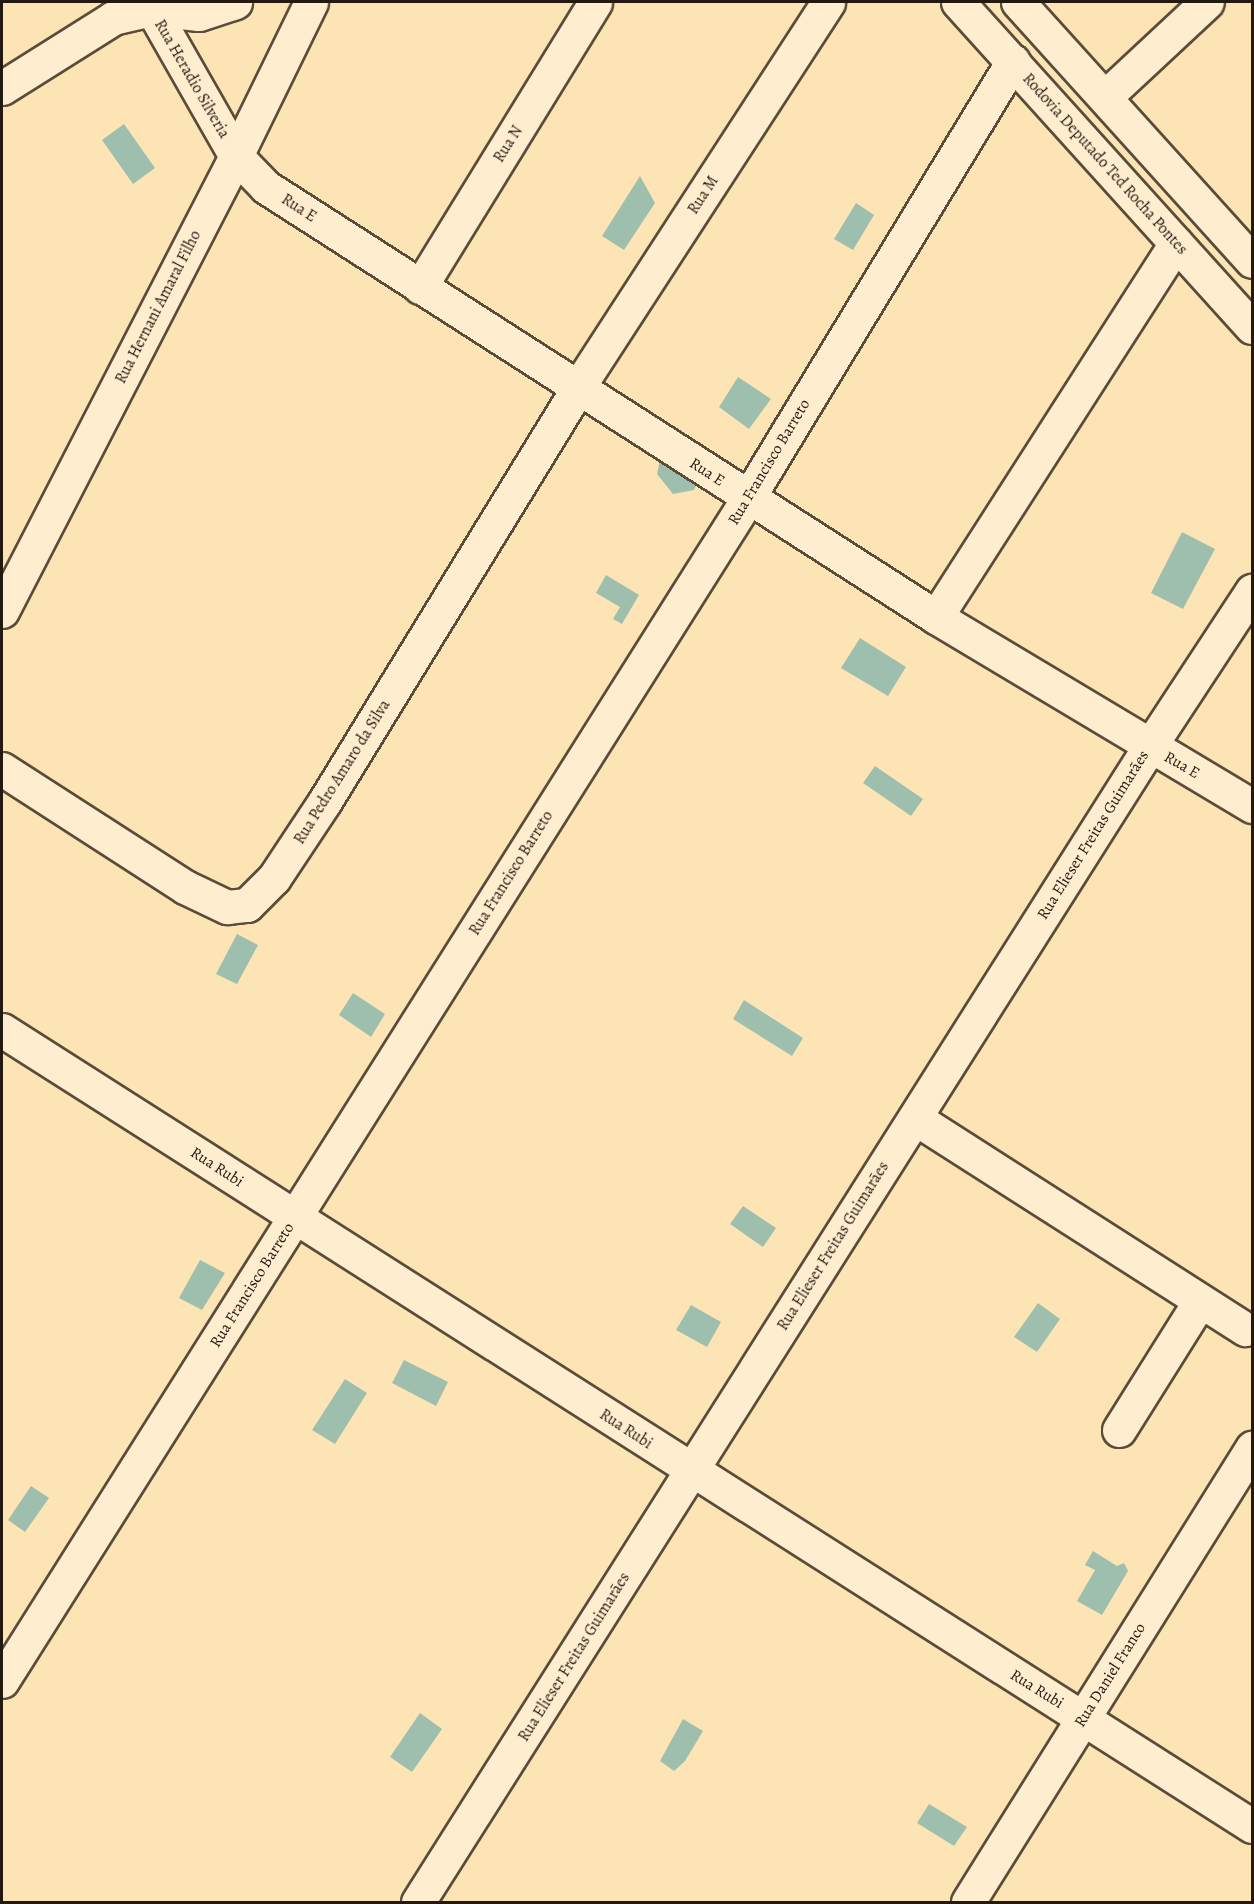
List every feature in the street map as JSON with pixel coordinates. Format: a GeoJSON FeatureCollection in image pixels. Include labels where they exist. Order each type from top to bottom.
{"type":"FeatureCollection","features":[{"type":"Feature","properties":{"kind":"street"},"geometry":{"type":"LineString","coordinates":[[2,88],[114,18],[150,5],[199,14],[235,2]]}},
{"type":"Feature","properties":{"kind":"street","name":"Rua Hernani Amaral Filho"},"geometry":{"type":"LineString","coordinates":[[2,611],[236,156],[311,2]]}},
{"type":"Feature","properties":{"kind":"street","name":"Rua N"},"geometry":{"type":"LineString","coordinates":[[420,287],[595,2]]}},
{"type":"Feature","properties":{"kind":"street","name":"Rua M"},"geometry":{"type":"LineString","coordinates":[[577,389],[828,2]]}},
{"type":"Feature","properties":{"kind":"street","name":"Rodovia Deputado Ted Rocha Pontes"},"geometry":{"type":"LineString","coordinates":[[958,2],[1252,327]]}},
{"type":"Feature","properties":{"kind":"street"},"geometry":{"type":"LineString","coordinates":[[1018,2],[1252,261]]}},
{"type":"Feature","properties":{"kind":"street"},"geometry":{"type":"LineString","coordinates":[[1105,98],[1207,2]]}},
{"type":"Feature","properties":{"kind":"street","name":"Rua Heradio Silveria"},"geometry":{"type":"LineString","coordinates":[[150,5],[236,156]]}},
{"type":"Feature","properties":{"kind":"street","name":"Rua Francisco Barreto"},"geometry":{"type":"LineString","coordinates":[[2,1681],[748,498],[1013,62]]}},
{"type":"Feature","properties":{"kind":"street","name":"Rua E"},"geometry":{"type":"LineString","coordinates":[[236,156],[266,187],[577,389],[936,617],[1252,806]]}},
{"type":"Feature","properties":{"kind":"street"},"geometry":{"type":"LineString","coordinates":[[936,617],[1176,243]]}},
{"type":"Feature","properties":{"kind":"street","name":"Rua Pedro Amaro da Silva"},"geometry":{"type":"LineString","coordinates":[[2,769],[185,888],[227,908],[247,905],[274,878],[325,801],[577,389]]}},
{"type":"Feature","properties":{"kind":"street","name":"Rua Elieser Freitas Guimarães"},"geometry":{"type":"LineString","coordinates":[[418,1902],[1150,746],[1252,591]]}},
{"type":"Feature","properties":{"kind":"street","name":"Rua Rubi"},"geometry":{"type":"LineString","coordinates":[[2,1030],[691,1471],[1252,1826]]}},
{"type":"Feature","properties":{"kind":"street"},"geometry":{"type":"LineString","coordinates":[[915,1118],[1245,1329]]}},
{"type":"Feature","properties":{"kind":"street"},"geometry":{"type":"LineString","coordinates":[[1119,1430],[1200,1300]]}},
{"type":"Feature","properties":{"kind":"street","name":"Rua Daniel Franco"},"geometry":{"type":"LineString","coordinates":[[981,1898],[1083,1718],[1252,1448]]}},
{"type":"Feature","properties":{"kind":"shaded area"},"geometry":{"type":"Polygon","coordinates":[[[124,124],[155,168],[133,184],[102,140],[124,124]]]}},
{"type":"Feature","properties":{"kind":"shaded area"},"geometry":{"type":"Polygon","coordinates":[[[640,176],[655,203],[624,250],[602,236],[640,176]]]}},
{"type":"Feature","properties":{"kind":"shaded area"},"geometry":{"type":"Polygon","coordinates":[[[856,203],[874,215],[853,250],[834,239],[856,203]]]}},
{"type":"Feature","properties":{"kind":"shaded area"},"geometry":{"type":"Polygon","coordinates":[[[738,377],[771,399],[749,429],[719,407],[738,377]]]}},
{"type":"Feature","properties":{"kind":"shaded area"},"geometry":{"type":"Polygon","coordinates":[[[661,455],[701,475],[694,490],[673,494],[657,474],[661,455]]]}},
{"type":"Feature","properties":{"kind":"shaded area"},"geometry":{"type":"Polygon","coordinates":[[[1182,532],[1215,549],[1183,609],[1151,593],[1182,532]]]}},
{"type":"Feature","properties":{"kind":"shaded area"},"geometry":{"type":"Polygon","coordinates":[[[606,575],[639,595],[622,624],[613,619],[620,607],[596,593],[606,575]]]}},
{"type":"Feature","properties":{"kind":"shaded area"},"geometry":{"type":"Polygon","coordinates":[[[860,638],[906,667],[888,696],[841,668],[860,638]]]}},
{"type":"Feature","properties":{"kind":"shaded area"},"geometry":{"type":"Polygon","coordinates":[[[875,766],[923,799],[911,816],[863,783],[875,766]]]}},
{"type":"Feature","properties":{"kind":"shaded area"},"geometry":{"type":"Polygon","coordinates":[[[237,934],[258,945],[237,984],[216,974],[237,934]]]}},
{"type":"Feature","properties":{"kind":"shaded area"},"geometry":{"type":"Polygon","coordinates":[[[353,993],[385,1014],[371,1037],[339,1015],[353,993]]]}},
{"type":"Feature","properties":{"kind":"shaded area"},"geometry":{"type":"Polygon","coordinates":[[[744,1000],[803,1038],[792,1056],[733,1019],[744,1000]]]}},
{"type":"Feature","properties":{"kind":"shaded area"},"geometry":{"type":"Polygon","coordinates":[[[743,1206],[776,1228],[763,1247],[730,1224],[743,1206]]]}},
{"type":"Feature","properties":{"kind":"shaded area"},"geometry":{"type":"Polygon","coordinates":[[[200,1260],[225,1273],[202,1310],[179,1298],[200,1260]]]}},
{"type":"Feature","properties":{"kind":"shaded area"},"geometry":{"type":"Polygon","coordinates":[[[1038,1303],[1060,1319],[1037,1352],[1014,1337],[1038,1303]]]}},
{"type":"Feature","properties":{"kind":"shaded area"},"geometry":{"type":"Polygon","coordinates":[[[691,1305],[721,1322],[707,1347],[676,1330],[691,1305]]]}},
{"type":"Feature","properties":{"kind":"shaded area"},"geometry":{"type":"Polygon","coordinates":[[[404,1360],[448,1382],[436,1406],[392,1383],[404,1360]]]}},
{"type":"Feature","properties":{"kind":"shaded area"},"geometry":{"type":"Polygon","coordinates":[[[345,1379],[367,1393],[335,1444],[312,1430],[345,1379]]]}},
{"type":"Feature","properties":{"kind":"shaded area"},"geometry":{"type":"Polygon","coordinates":[[[31,1486],[49,1498],[25,1532],[8,1520],[31,1486]]]}},
{"type":"Feature","properties":{"kind":"shaded area"},"geometry":{"type":"Polygon","coordinates":[[[1093,1551],[1117,1566],[1124,1563],[1128,1571],[1102,1615],[1077,1601],[1095,1570],[1085,1565],[1093,1551]]]}},
{"type":"Feature","properties":{"kind":"shaded area"},"geometry":{"type":"Polygon","coordinates":[[[420,1713],[442,1729],[412,1772],[390,1757],[420,1713]]]}},
{"type":"Feature","properties":{"kind":"shaded area"},"geometry":{"type":"Polygon","coordinates":[[[683,1719],[703,1731],[685,1761],[674,1771],[660,1761],[683,1719]]]}},
{"type":"Feature","properties":{"kind":"shaded area"},"geometry":{"type":"Polygon","coordinates":[[[929,1804],[967,1827],[954,1846],[917,1823],[929,1804]]]}}]}
